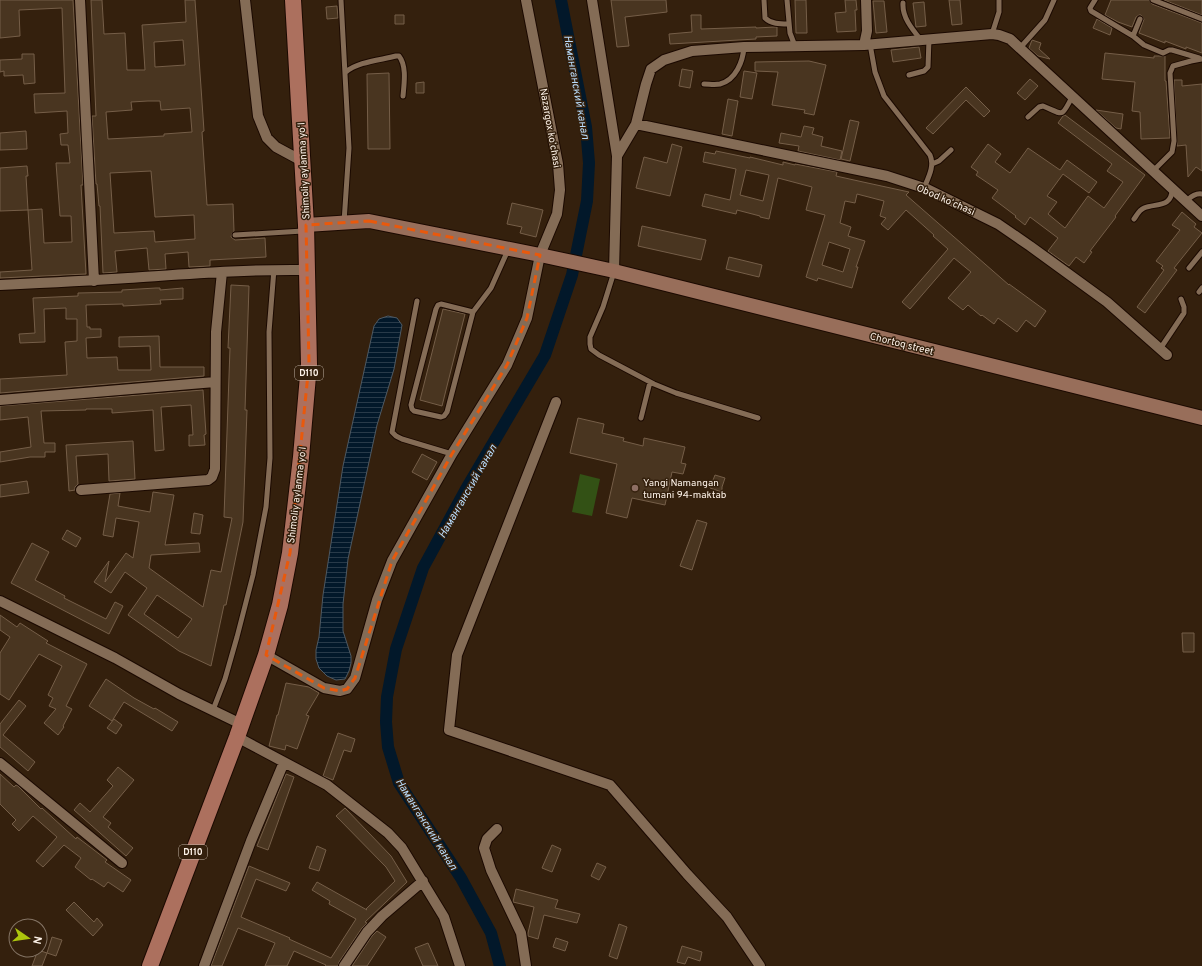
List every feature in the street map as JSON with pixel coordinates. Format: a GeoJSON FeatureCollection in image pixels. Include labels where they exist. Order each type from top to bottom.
{"type":"FeatureCollection","features":[{"type":"Feature","properties":{"kind":"main road","name":"Shimoliy aylanma yoʻl"},"geometry":{"type":"LineString","coordinates":[[150,966],[239,731],[266,655],[280,604],[290,553],[310,364],[306,228],[293,0]]}},
{"type":"Feature","properties":{"kind":"main road","name":"Chortoq street"},"geometry":{"type":"LineString","coordinates":[[306,228],[344,222],[369,221],[543,256],[608,270],[1202,418]]}},
{"type":"Feature","properties":{"kind":"street"},"geometry":{"type":"LineString","coordinates":[[80,0],[94,281]]}},
{"type":"Feature","properties":{"kind":"street"},"geometry":{"type":"LineString","coordinates":[[245,0],[258,116],[267,138],[276,148],[302,161]]}},
{"type":"Feature","properties":{"kind":"street","name":"Nazargox koʻchasi"},"geometry":{"type":"LineString","coordinates":[[266,655],[324,688],[340,691],[347,689],[355,678],[377,600],[392,560],[452,454],[507,365],[527,318],[543,256],[557,214],[560,190],[558,164],[526,0]]}},
{"type":"Feature","properties":{"kind":"street"},"geometry":{"type":"LineString","coordinates":[[592,0],[617,156],[608,270]]}},
{"type":"Feature","properties":{"kind":"street"},"geometry":{"type":"LineString","coordinates":[[866,0],[867,45]]}},
{"type":"Feature","properties":{"kind":"street"},"geometry":{"type":"LineString","coordinates":[[617,156],[636,124],[651,69],[664,60],[692,51],[744,47],[867,45],[992,34],[1010,39],[1019,49],[1202,216]]}},
{"type":"Feature","properties":{"kind":"street","name":"Obod koʻchasi"},"geometry":{"type":"LineString","coordinates":[[636,124],[887,176],[924,188],[998,224],[1106,302],[1163,352]]}},
{"type":"Feature","properties":{"kind":"street"},"geometry":{"type":"LineString","coordinates":[[0,285],[94,281],[274,269],[307,270]]}},
{"type":"Feature","properties":{"kind":"street"},"geometry":{"type":"LineString","coordinates":[[81,490],[208,480],[212,477],[215,469],[216,332],[222,272]]}},
{"type":"Feature","properties":{"kind":"street"},"geometry":{"type":"LineString","coordinates":[[0,400],[215,382]]}},
{"type":"Feature","properties":{"kind":"street"},"geometry":{"type":"LineString","coordinates":[[556,402],[457,655],[449,730],[610,785],[687,874],[727,917],[760,966]]}},
{"type":"Feature","properties":{"kind":"street"},"geometry":{"type":"LineString","coordinates":[[0,601],[115,658],[179,694],[213,710],[239,731],[284,762],[327,785],[388,833],[402,848],[444,918],[460,966]]}},
{"type":"Feature","properties":{"kind":"street"},"geometry":{"type":"LineString","coordinates":[[204,966],[251,841],[284,762]]}},
{"type":"Feature","properties":{"kind":"street"},"geometry":{"type":"LineString","coordinates":[[0,763],[122,863]]}},
{"type":"Feature","properties":{"kind":"street"},"geometry":{"type":"LineString","coordinates":[[497,829],[487,839],[484,848],[491,870],[521,933],[526,966]]}},
{"type":"Feature","properties":{"kind":"street"},"geometry":{"type":"LineString","coordinates":[[344,966],[367,932],[382,916],[423,881]]}},
{"type":"Feature","properties":{"kind":"lane"},"geometry":{"type":"LineString","coordinates":[[341,0],[349,148],[344,222]]}},
{"type":"Feature","properties":{"kind":"lane"},"geometry":{"type":"LineString","coordinates":[[764,0],[765,18],[775,24],[788,24]]}},
{"type":"Feature","properties":{"kind":"lane"},"geometry":{"type":"LineString","coordinates":[[786,0],[788,24],[795,46]]}},
{"type":"Feature","properties":{"kind":"lane"},"geometry":{"type":"LineString","coordinates":[[992,34],[999,12],[999,0]]}},
{"type":"Feature","properties":{"kind":"lane"},"geometry":{"type":"LineString","coordinates":[[1019,49],[1045,20],[1054,0]]}},
{"type":"Feature","properties":{"kind":"lane"},"geometry":{"type":"LineString","coordinates":[[1094,0],[1090,8],[1091,11],[1133,36],[1144,45],[1163,53],[1172,50],[1202,59]]}},
{"type":"Feature","properties":{"kind":"lane"},"geometry":{"type":"LineString","coordinates":[[1153,0],[1202,18]]}},
{"type":"Feature","properties":{"kind":"lane"},"geometry":{"type":"LineString","coordinates":[[903,3],[905,18],[925,40],[928,67],[924,71],[909,75]]}},
{"type":"Feature","properties":{"kind":"lane"},"geometry":{"type":"LineString","coordinates":[[1133,36],[1140,19]]}},
{"type":"Feature","properties":{"kind":"lane"},"geometry":{"type":"LineString","coordinates":[[867,45],[884,96],[930,155],[932,160],[924,188]]}},
{"type":"Feature","properties":{"kind":"lane"},"geometry":{"type":"LineString","coordinates":[[704,84],[719,84],[729,80],[741,61],[744,47]]}},
{"type":"Feature","properties":{"kind":"lane"},"geometry":{"type":"LineString","coordinates":[[346,72],[351,67],[360,64],[400,56],[404,73],[403,96]]}},
{"type":"Feature","properties":{"kind":"lane"},"geometry":{"type":"LineString","coordinates":[[1153,171],[1172,152],[1174,141],[1170,73],[1173,66],[1202,59]]}},
{"type":"Feature","properties":{"kind":"lane"},"geometry":{"type":"LineString","coordinates":[[1028,116],[1039,107],[1043,106],[1057,113],[1062,112],[1066,110],[1072,97]]}},
{"type":"Feature","properties":{"kind":"lane"},"geometry":{"type":"LineString","coordinates":[[932,164],[939,161],[951,150]]}},
{"type":"Feature","properties":{"kind":"lane"},"geometry":{"type":"LineString","coordinates":[[1134,219],[1143,208],[1162,205],[1170,197],[1172,189]]}},
{"type":"Feature","properties":{"kind":"lane"},"geometry":{"type":"LineString","coordinates":[[1186,201],[1198,193],[1202,194]]}},
{"type":"Feature","properties":{"kind":"lane"},"geometry":{"type":"LineString","coordinates":[[235,235],[306,228]]}},
{"type":"Feature","properties":{"kind":"lane"},"geometry":{"type":"LineString","coordinates":[[473,312],[441,304],[436,308],[411,405],[414,411],[441,417],[447,412],[473,312],[491,288],[508,249]]}},
{"type":"Feature","properties":{"kind":"lane"},"geometry":{"type":"LineString","coordinates":[[1190,268],[1202,252]]}},
{"type":"Feature","properties":{"kind":"lane"},"geometry":{"type":"LineString","coordinates":[[213,710],[225,679],[239,630],[253,575],[266,507],[270,458],[269,332],[274,269]]}},
{"type":"Feature","properties":{"kind":"lane"},"geometry":{"type":"LineString","coordinates":[[608,270],[603,307],[590,337],[591,349],[599,355],[650,382],[676,393],[758,418]]}},
{"type":"Feature","properties":{"kind":"lane"},"geometry":{"type":"LineString","coordinates":[[1163,352],[1184,314],[1184,307],[1181,299]]}},
{"type":"Feature","properties":{"kind":"lane"},"geometry":{"type":"LineString","coordinates":[[417,301],[392,432],[402,439],[452,454]]}},
{"type":"Feature","properties":{"kind":"lane"},"geometry":{"type":"LineString","coordinates":[[641,418],[650,382]]}},
{"type":"Feature","properties":{"kind":"highlighted area"},"geometry":{"type":"Polygon","coordinates":[[[369,221],[540,255],[527,318],[507,365],[452,454],[392,561],[355,678],[347,689],[340,691],[324,688],[266,655],[290,553],[309,364],[306,225],[369,221]]]}},
{"type":"Feature","properties":{"kind":"green space"},"geometry":{"type":"Polygon","coordinates":[[[580,474],[600,479],[592,516],[572,512],[580,474]]]}},
{"type":"Feature","properties":{"kind":"water"},"geometry":{"type":"Polygon","coordinates":[[[388,316],[397,318],[402,325],[394,369],[377,425],[348,559],[343,604],[343,631],[351,656],[351,663],[345,679],[336,680],[327,676],[319,668],[316,659],[323,595],[343,466],[374,326],[379,319],[388,316]]]}},
{"type":"Feature","properties":{"kind":"building"},"geometry":{"type":"Polygon","coordinates":[[[0,0],[73,0],[83,185],[81,185],[86,274],[0,278],[0,272],[32,270],[28,210],[42,209],[44,243],[72,242],[71,216],[60,216],[56,163],[70,163],[68,145],[61,145],[60,134],[68,133],[67,111],[35,113],[34,94],[65,93],[62,8],[19,10],[20,36],[0,38],[0,0]]]}},
{"type":"Feature","properties":{"kind":"building"},"geometry":{"type":"Polygon","coordinates":[[[91,0],[102,0],[104,34],[125,33],[127,70],[145,70],[142,25],[186,22],[185,0],[195,0],[204,131],[202,132],[207,205],[233,204],[234,231],[231,237],[235,240],[265,238],[266,257],[210,260],[210,266],[189,267],[188,252],[165,254],[166,269],[149,270],[147,248],[115,251],[117,272],[103,273],[100,206],[96,184],[92,116],[96,116],[91,0]],[[183,40],[154,42],[155,67],[185,65],[183,40]],[[160,101],[131,102],[132,110],[106,112],[108,139],[164,136],[164,134],[192,132],[190,108],[161,110],[160,101]],[[151,171],[110,173],[114,233],[154,231],[155,242],[195,239],[194,215],[155,217],[151,171]]]}},
{"type":"Feature","properties":{"kind":"building"},"geometry":{"type":"Polygon","coordinates":[[[611,0],[666,0],[667,12],[625,17],[629,46],[617,47],[611,0]]]}},
{"type":"Feature","properties":{"kind":"building"},"geometry":{"type":"Polygon","coordinates":[[[795,0],[806,0],[807,33],[796,33],[795,0]]]}},
{"type":"Feature","properties":{"kind":"building"},"geometry":{"type":"Polygon","coordinates":[[[845,0],[856,0],[856,31],[837,32],[835,13],[846,12],[845,0]]]}},
{"type":"Feature","properties":{"kind":"building"},"geometry":{"type":"Polygon","coordinates":[[[949,0],[960,0],[962,24],[952,25],[949,0]]]}},
{"type":"Feature","properties":{"kind":"building"},"geometry":{"type":"Polygon","coordinates":[[[1111,0],[1149,0],[1152,4],[1202,23],[1202,53],[1165,41],[1165,43],[1139,33],[1144,19],[1141,15],[1136,17],[1132,27],[1105,15],[1111,0]]]}},
{"type":"Feature","properties":{"kind":"building"},"geometry":{"type":"Polygon","coordinates":[[[1164,0],[1202,0],[1202,15],[1164,0]]]}},
{"type":"Feature","properties":{"kind":"building"},"geometry":{"type":"Polygon","coordinates":[[[873,1],[884,1],[887,32],[876,33],[873,1]]]}},
{"type":"Feature","properties":{"kind":"building"},"geometry":{"type":"Polygon","coordinates":[[[924,2],[926,26],[916,27],[913,3],[924,2]]]}},
{"type":"Feature","properties":{"kind":"building"},"geometry":{"type":"Polygon","coordinates":[[[337,6],[338,18],[327,19],[326,7],[337,6]]]}},
{"type":"Feature","properties":{"kind":"building"},"geometry":{"type":"Polygon","coordinates":[[[395,15],[404,15],[404,24],[395,24],[395,15]]]}},
{"type":"Feature","properties":{"kind":"building"},"geometry":{"type":"Polygon","coordinates":[[[691,15],[701,15],[701,29],[777,27],[777,36],[756,37],[756,39],[670,44],[669,34],[692,32],[691,15]]]}},
{"type":"Feature","properties":{"kind":"building"},"geometry":{"type":"Polygon","coordinates":[[[1097,19],[1112,28],[1110,35],[1093,28],[1097,19]]]}},
{"type":"Feature","properties":{"kind":"building"},"geometry":{"type":"Polygon","coordinates":[[[1032,40],[1041,43],[1039,49],[1050,59],[1038,56],[1029,48],[1032,40]]]}},
{"type":"Feature","properties":{"kind":"building"},"geometry":{"type":"Polygon","coordinates":[[[919,47],[921,58],[893,62],[891,50],[919,47]]]}},
{"type":"Feature","properties":{"kind":"building"},"geometry":{"type":"Polygon","coordinates":[[[1105,53],[1154,58],[1154,56],[1165,56],[1165,81],[1170,138],[1141,139],[1140,112],[1132,111],[1135,82],[1102,79],[1105,53]]]}},
{"type":"Feature","properties":{"kind":"building"},"geometry":{"type":"Polygon","coordinates":[[[22,54],[34,54],[35,83],[24,84],[23,75],[4,76],[4,71],[0,72],[0,60],[22,59],[22,54]]]}},
{"type":"Feature","properties":{"kind":"building"},"geometry":{"type":"Polygon","coordinates":[[[809,61],[826,65],[814,115],[804,113],[805,110],[772,105],[778,72],[755,71],[755,62],[809,61]]]}},
{"type":"Feature","properties":{"kind":"building"},"geometry":{"type":"Polygon","coordinates":[[[682,69],[693,71],[690,88],[679,86],[682,69]]]}},
{"type":"Feature","properties":{"kind":"building"},"geometry":{"type":"Polygon","coordinates":[[[744,71],[757,73],[752,99],[740,97],[744,71]]]}},
{"type":"Feature","properties":{"kind":"building"},"geometry":{"type":"Polygon","coordinates":[[[389,73],[390,149],[368,149],[367,74],[389,73]]]}},
{"type":"Feature","properties":{"kind":"building"},"geometry":{"type":"Polygon","coordinates":[[[1030,79],[1038,86],[1025,100],[1017,93],[1030,79]]]}},
{"type":"Feature","properties":{"kind":"building"},"geometry":{"type":"Polygon","coordinates":[[[1174,80],[1182,80],[1182,86],[1202,84],[1202,171],[1196,167],[1188,177],[1186,145],[1177,146],[1174,80]]]}},
{"type":"Feature","properties":{"kind":"building"},"geometry":{"type":"Polygon","coordinates":[[[424,82],[424,93],[416,93],[416,83],[424,82]]]}},
{"type":"Feature","properties":{"kind":"building"},"geometry":{"type":"Polygon","coordinates":[[[966,87],[990,111],[984,117],[966,100],[933,134],[926,128],[966,87]]]}},
{"type":"Feature","properties":{"kind":"building"},"geometry":{"type":"Polygon","coordinates":[[[728,99],[738,101],[732,136],[722,134],[728,99]]]}},
{"type":"Feature","properties":{"kind":"building"},"geometry":{"type":"Polygon","coordinates":[[[1096,110],[1123,114],[1121,129],[1116,128],[1096,110]]]}},
{"type":"Feature","properties":{"kind":"building"},"geometry":{"type":"Polygon","coordinates":[[[1065,115],[1145,175],[1090,251],[1092,252],[1084,263],[1076,257],[1069,266],[1048,251],[1058,238],[1030,217],[1025,225],[1015,217],[1016,216],[992,198],[998,190],[976,175],[978,172],[971,167],[988,144],[1001,154],[995,162],[1010,173],[1028,148],[1060,170],[1067,160],[1097,182],[1089,193],[1063,174],[1047,196],[1057,202],[1048,214],[1065,228],[1088,196],[1104,208],[1123,182],[1107,171],[1112,164],[1058,123],[1065,115]]]}},
{"type":"Feature","properties":{"kind":"building"},"geometry":{"type":"Polygon","coordinates":[[[850,120],[859,122],[850,161],[841,159],[850,120]]]}},
{"type":"Feature","properties":{"kind":"building"},"geometry":{"type":"Polygon","coordinates":[[[804,126],[814,128],[812,134],[823,137],[821,146],[842,151],[840,160],[798,151],[799,146],[779,143],[781,133],[801,137],[804,126]]]}},
{"type":"Feature","properties":{"kind":"building"},"geometry":{"type":"Polygon","coordinates":[[[26,131],[27,149],[0,150],[0,133],[26,131]]]}},
{"type":"Feature","properties":{"kind":"building"},"geometry":{"type":"Polygon","coordinates":[[[672,144],[682,147],[670,196],[636,188],[644,157],[667,163],[672,144]]]}},
{"type":"Feature","properties":{"kind":"building"},"geometry":{"type":"Polygon","coordinates":[[[716,151],[783,165],[783,162],[837,172],[836,176],[909,192],[906,195],[1009,285],[1046,311],[1035,327],[1026,320],[1017,332],[998,318],[994,324],[982,315],[981,316],[968,305],[963,310],[948,298],[971,272],[954,258],[910,309],[902,302],[948,249],[906,210],[888,230],[881,224],[886,218],[880,216],[884,201],[857,194],[855,203],[845,201],[840,223],[851,227],[848,236],[865,241],[856,267],[858,267],[852,288],[818,278],[817,281],[806,277],[825,215],[806,210],[812,187],[778,178],[769,219],[737,210],[736,214],[702,206],[705,194],[730,200],[736,169],[703,162],[705,152],[715,154],[716,151]],[[746,170],[740,195],[763,201],[769,175],[746,170]],[[829,242],[822,265],[843,272],[850,249],[829,242]]]}},
{"type":"Feature","properties":{"kind":"building"},"geometry":{"type":"Polygon","coordinates":[[[27,166],[28,176],[26,176],[28,210],[0,211],[0,168],[27,166]]]}},
{"type":"Feature","properties":{"kind":"building"},"geometry":{"type":"Polygon","coordinates":[[[512,203],[543,210],[536,237],[520,233],[522,227],[507,224],[512,203]]]}},
{"type":"Feature","properties":{"kind":"building"},"geometry":{"type":"Polygon","coordinates":[[[1182,212],[1196,224],[1194,227],[1202,233],[1174,268],[1177,270],[1145,313],[1137,307],[1164,270],[1161,268],[1163,266],[1156,261],[1180,230],[1172,225],[1182,212]]]}},
{"type":"Feature","properties":{"kind":"building"},"geometry":{"type":"Polygon","coordinates":[[[642,226],[706,240],[701,260],[638,246],[642,226]]]}},
{"type":"Feature","properties":{"kind":"building"},"geometry":{"type":"Polygon","coordinates":[[[729,257],[762,265],[759,277],[726,269],[729,257]]]}},
{"type":"Feature","properties":{"kind":"building"},"geometry":{"type":"Polygon","coordinates":[[[231,285],[249,286],[243,522],[226,605],[224,605],[211,666],[179,651],[128,615],[147,588],[125,572],[111,593],[94,582],[109,561],[105,582],[126,553],[133,558],[139,522],[116,518],[113,537],[103,535],[110,494],[120,493],[118,506],[150,512],[153,492],[174,495],[165,545],[199,543],[200,552],[151,555],[149,568],[203,607],[211,570],[221,572],[232,518],[224,517],[230,348],[228,348],[231,285]],[[157,595],[144,614],[178,638],[192,619],[157,595]]]}},
{"type":"Feature","properties":{"kind":"building"},"geometry":{"type":"Polygon","coordinates":[[[160,288],[160,290],[183,288],[183,299],[160,300],[161,304],[123,306],[123,304],[86,305],[87,327],[90,327],[90,329],[101,329],[101,337],[86,338],[87,358],[117,357],[118,370],[151,370],[150,346],[119,347],[119,337],[159,336],[160,367],[204,367],[204,376],[0,393],[0,379],[67,375],[65,342],[77,341],[77,319],[66,319],[66,308],[44,309],[45,342],[20,343],[19,334],[35,333],[33,298],[78,296],[78,293],[122,292],[122,290],[160,288]]]}},
{"type":"Feature","properties":{"kind":"building"},"geometry":{"type":"Polygon","coordinates":[[[443,309],[465,314],[442,406],[420,400],[443,309]]]}},
{"type":"Feature","properties":{"kind":"building"},"geometry":{"type":"Polygon","coordinates":[[[203,390],[206,434],[204,435],[205,445],[189,446],[189,435],[193,435],[191,405],[161,407],[164,450],[155,451],[153,410],[112,413],[112,409],[41,411],[44,443],[55,443],[55,452],[45,452],[45,457],[30,457],[0,462],[0,452],[31,447],[28,417],[0,420],[0,406],[203,390]]]}},
{"type":"Feature","properties":{"kind":"building"},"geometry":{"type":"Polygon","coordinates":[[[578,418],[604,424],[602,433],[624,438],[623,441],[643,446],[644,438],[685,447],[681,463],[686,464],[683,474],[672,472],[665,505],[632,498],[627,518],[606,513],[617,464],[570,453],[578,418]]]}},
{"type":"Feature","properties":{"kind":"building"},"geometry":{"type":"Polygon","coordinates":[[[133,441],[135,479],[109,481],[108,454],[76,456],[78,484],[75,487],[75,490],[69,491],[66,445],[133,441]]]}},
{"type":"Feature","properties":{"kind":"building"},"geometry":{"type":"Polygon","coordinates":[[[422,454],[437,462],[427,480],[412,472],[422,454]]]}},
{"type":"Feature","properties":{"kind":"building"},"geometry":{"type":"Polygon","coordinates":[[[715,475],[725,478],[722,492],[710,488],[715,475]]]}},
{"type":"Feature","properties":{"kind":"building"},"geometry":{"type":"Polygon","coordinates":[[[27,481],[29,493],[0,497],[0,485],[27,481]]]}},
{"type":"Feature","properties":{"kind":"building"},"geometry":{"type":"Polygon","coordinates":[[[194,513],[203,515],[200,534],[191,533],[194,513]]]}},
{"type":"Feature","properties":{"kind":"building"},"geometry":{"type":"Polygon","coordinates":[[[697,520],[707,523],[692,570],[680,566],[697,520]]]}},
{"type":"Feature","properties":{"kind":"building"},"geometry":{"type":"Polygon","coordinates":[[[67,530],[81,538],[76,547],[62,539],[67,530]]]}},
{"type":"Feature","properties":{"kind":"building"},"geometry":{"type":"Polygon","coordinates":[[[32,543],[49,552],[35,580],[65,596],[64,598],[106,619],[115,602],[123,606],[109,634],[11,583],[32,543]]]}},
{"type":"Feature","properties":{"kind":"building"},"geometry":{"type":"Polygon","coordinates":[[[0,615],[17,627],[20,623],[48,641],[46,643],[87,664],[66,706],[72,709],[63,726],[64,727],[58,735],[44,723],[56,709],[49,706],[53,698],[48,695],[62,666],[39,654],[9,700],[0,694],[0,653],[10,637],[0,630],[0,615]]]}},
{"type":"Feature","properties":{"kind":"building"},"geometry":{"type":"Polygon","coordinates":[[[1182,633],[1194,633],[1194,652],[1183,652],[1182,633]]]}},
{"type":"Feature","properties":{"kind":"building"},"geometry":{"type":"Polygon","coordinates":[[[106,679],[134,698],[154,709],[155,708],[178,722],[172,731],[124,702],[112,721],[89,706],[106,679]]]}},
{"type":"Feature","properties":{"kind":"building"},"geometry":{"type":"Polygon","coordinates":[[[286,683],[309,687],[319,693],[306,715],[309,716],[297,749],[286,745],[285,750],[269,746],[286,683]]]}},
{"type":"Feature","properties":{"kind":"building"},"geometry":{"type":"Polygon","coordinates":[[[19,700],[26,706],[3,735],[35,762],[28,771],[0,747],[0,724],[19,700]]]}},
{"type":"Feature","properties":{"kind":"building"},"geometry":{"type":"Polygon","coordinates":[[[114,719],[122,725],[116,734],[107,728],[114,719]]]}},
{"type":"Feature","properties":{"kind":"building"},"geometry":{"type":"Polygon","coordinates":[[[338,733],[355,739],[351,752],[344,750],[333,780],[323,776],[338,733]]]}},
{"type":"Feature","properties":{"kind":"building"},"geometry":{"type":"Polygon","coordinates":[[[118,767],[134,780],[103,817],[111,823],[108,827],[133,848],[126,856],[74,810],[80,803],[90,812],[113,786],[107,780],[118,767]]]}},
{"type":"Feature","properties":{"kind":"building"},"geometry":{"type":"Polygon","coordinates":[[[0,774],[14,787],[16,785],[18,786],[41,809],[42,808],[76,839],[77,837],[107,860],[105,862],[131,880],[123,892],[108,882],[104,887],[92,879],[91,880],[75,867],[81,858],[64,845],[43,867],[36,861],[57,837],[33,816],[19,831],[12,824],[16,820],[0,804],[0,774]]]}},
{"type":"Feature","properties":{"kind":"building"},"geometry":{"type":"Polygon","coordinates":[[[286,774],[294,777],[268,850],[257,846],[286,774]]]}},
{"type":"Feature","properties":{"kind":"building"},"geometry":{"type":"Polygon","coordinates":[[[345,808],[391,856],[407,882],[365,922],[367,923],[339,962],[338,966],[325,966],[326,965],[294,951],[287,966],[265,966],[275,943],[238,928],[222,966],[211,966],[249,866],[290,883],[286,891],[256,879],[241,917],[290,938],[289,939],[331,958],[356,919],[329,904],[330,901],[312,890],[317,882],[367,910],[366,909],[395,881],[386,867],[336,816],[345,808]]]}},
{"type":"Feature","properties":{"kind":"building"},"geometry":{"type":"Polygon","coordinates":[[[552,845],[561,849],[552,872],[542,868],[552,845]]]}},
{"type":"Feature","properties":{"kind":"building"},"geometry":{"type":"Polygon","coordinates":[[[317,846],[326,850],[319,871],[309,868],[317,846]]]}},
{"type":"Feature","properties":{"kind":"building"},"geometry":{"type":"Polygon","coordinates":[[[597,863],[606,867],[599,880],[591,876],[597,863]]]}},
{"type":"Feature","properties":{"kind":"building"},"geometry":{"type":"Polygon","coordinates":[[[516,889],[558,900],[555,908],[580,914],[577,923],[544,915],[538,939],[528,936],[534,907],[513,902],[516,889]]]}},
{"type":"Feature","properties":{"kind":"building"},"geometry":{"type":"Polygon","coordinates":[[[74,902],[94,922],[97,918],[103,925],[93,936],[66,910],[74,902]]]}},
{"type":"Feature","properties":{"kind":"building"},"geometry":{"type":"Polygon","coordinates":[[[619,924],[627,927],[617,959],[609,956],[619,924]]]}},
{"type":"Feature","properties":{"kind":"building"},"geometry":{"type":"Polygon","coordinates":[[[377,931],[386,937],[367,966],[352,966],[372,936],[377,931]]]}},
{"type":"Feature","properties":{"kind":"building"},"geometry":{"type":"Polygon","coordinates":[[[52,937],[62,940],[56,956],[48,953],[52,937]]]}},
{"type":"Feature","properties":{"kind":"building"},"geometry":{"type":"Polygon","coordinates":[[[556,938],[568,942],[565,951],[553,947],[556,938]]]}},
{"type":"Feature","properties":{"kind":"building"},"geometry":{"type":"Polygon","coordinates":[[[428,943],[438,966],[423,966],[415,948],[428,943]]]}},
{"type":"Feature","properties":{"kind":"building"},"geometry":{"type":"Polygon","coordinates":[[[682,946],[702,952],[700,961],[688,957],[685,964],[677,962],[682,946]]]}},
{"type":"Feature","properties":{"kind":"building"},"geometry":{"type":"Polygon","coordinates":[[[35,958],[45,958],[42,966],[32,966],[35,958]]]}},
{"type":"Feature","properties":{"kind":"waterway","name":"Наманганский канал"},"geometry":{"type":"LineString","coordinates":[[500,966],[491,933],[461,878],[399,783],[388,747],[386,722],[387,697],[396,649],[423,568],[466,489],[545,355],[572,275],[587,201],[589,163],[586,127],[561,0]]}},
{"type":"Feature","properties":{"kind":"place","name":"Yangi Namangan tumani 94-maktab"},"geometry":{"type":"Point","coordinates":[635,488]}}]}
